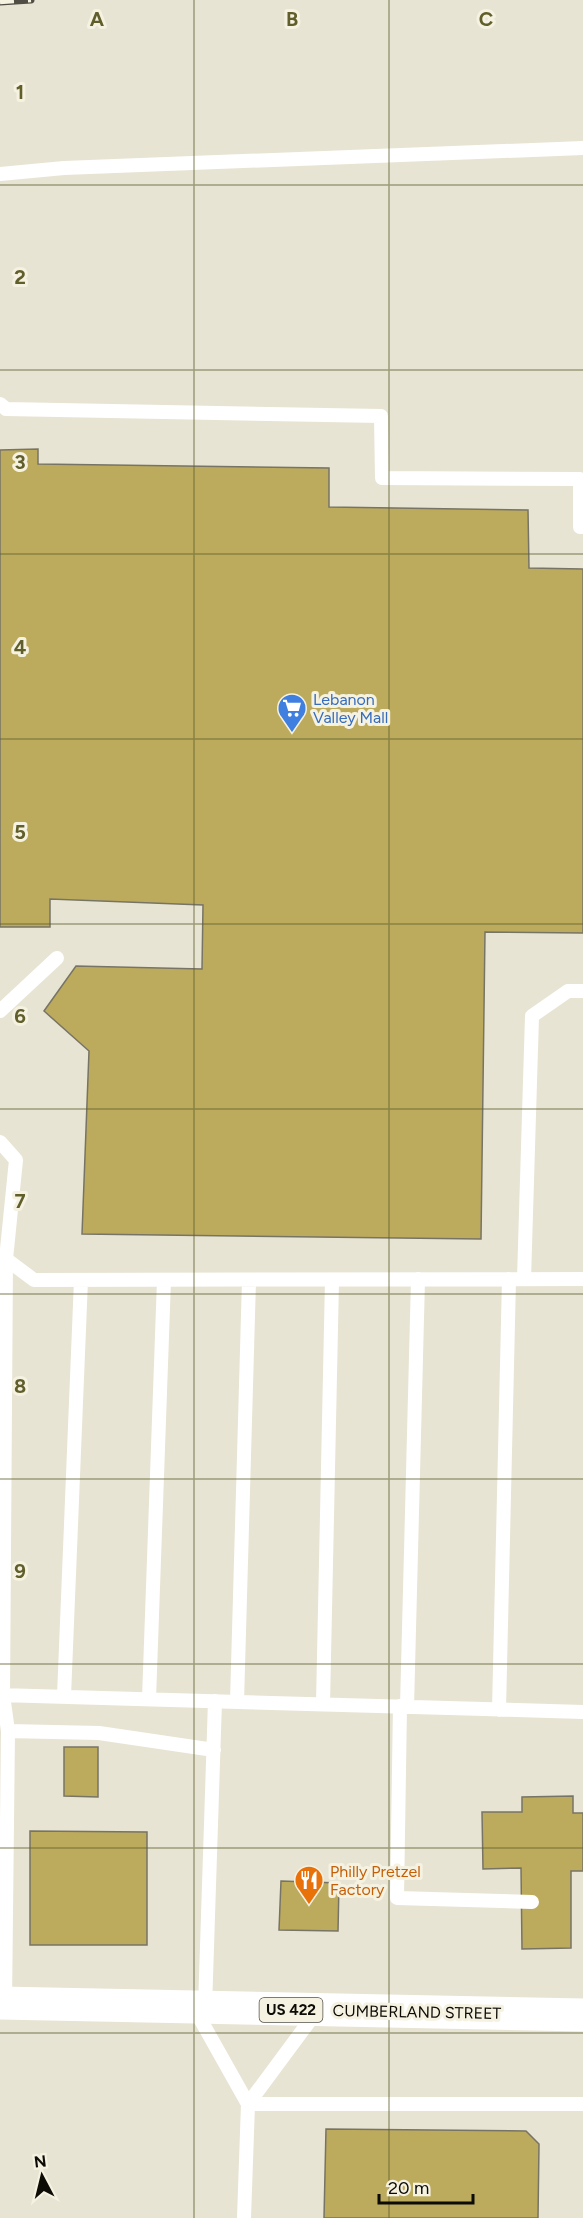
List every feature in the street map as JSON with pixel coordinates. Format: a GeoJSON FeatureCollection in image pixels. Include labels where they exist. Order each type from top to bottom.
{"type":"FeatureCollection","features":[{"type":"Feature","properties":{"kind":"highway","name":"CUMBERLAND STREET"},"geometry":{"type":"LineString","coordinates":[[3,2003],[583,2015]]}},
{"type":"Feature","properties":{"kind":"lane"},"geometry":{"type":"LineString","coordinates":[[0,174],[64,168],[583,148]]}},
{"type":"Feature","properties":{"kind":"lane"},"geometry":{"type":"LineString","coordinates":[[0,404],[6,409],[381,416],[382,478],[580,479],[580,527],[583,527]]}},
{"type":"Feature","properties":{"kind":"lane"},"geometry":{"type":"LineString","coordinates":[[0,1011],[57,958]]}},
{"type":"Feature","properties":{"kind":"lane"},"geometry":{"type":"LineString","coordinates":[[525,1279],[532,1016],[568,991],[583,991]]}},
{"type":"Feature","properties":{"kind":"lane"},"geometry":{"type":"LineString","coordinates":[[0,1143],[16,1160],[6,1259],[1,1695],[8,1731],[3,2003]]}},
{"type":"Feature","properties":{"kind":"lane"},"geometry":{"type":"LineString","coordinates":[[6,1259],[34,1280],[583,1279]]}},
{"type":"Feature","properties":{"kind":"lane"},"geometry":{"type":"LineString","coordinates":[[418,1279],[397,1898],[532,1902]]}},
{"type":"Feature","properties":{"kind":"lane"},"geometry":{"type":"LineString","coordinates":[[499,1710],[509,1279]]}},
{"type":"Feature","properties":{"kind":"lane"},"geometry":{"type":"LineString","coordinates":[[64,1696],[81,1280]]}},
{"type":"Feature","properties":{"kind":"lane"},"geometry":{"type":"LineString","coordinates":[[149,1699],[164,1280]]}},
{"type":"Feature","properties":{"kind":"lane"},"geometry":{"type":"LineString","coordinates":[[237,1702],[249,1280]]}},
{"type":"Feature","properties":{"kind":"lane"},"geometry":{"type":"LineString","coordinates":[[323,1704],[332,1280]]}},
{"type":"Feature","properties":{"kind":"lane"},"geometry":{"type":"LineString","coordinates":[[1,1695],[583,1712]]}},
{"type":"Feature","properties":{"kind":"lane"},"geometry":{"type":"LineString","coordinates":[[215,1701],[200,2008],[248,2104],[244,2218]]}},
{"type":"Feature","properties":{"kind":"lane"},"geometry":{"type":"LineString","coordinates":[[8,1731],[99,1733],[214,1750]]}},
{"type":"Feature","properties":{"kind":"lane"},"geometry":{"type":"LineString","coordinates":[[248,2104],[318,2011]]}},
{"type":"Feature","properties":{"kind":"lane"},"geometry":{"type":"LineString","coordinates":[[248,2104],[583,2104]]}},
{"type":"Feature","properties":{"kind":"building","name":"Lebanon Valley Mall"},"geometry":{"type":"Polygon","coordinates":[[[38,449],[38,464],[329,468],[329,507],[528,510],[529,568],[583,569],[583,933],[485,932],[481,1239],[82,1234],[89,1051],[44,1011],[76,966],[202,969],[203,905],[50,899],[50,927],[0,927],[0,450],[38,449]]]}},
{"type":"Feature","properties":{"kind":"building"},"geometry":{"type":"Polygon","coordinates":[[[64,1747],[98,1747],[98,1797],[64,1796],[64,1747]]]}},
{"type":"Feature","properties":{"kind":"building"},"geometry":{"type":"Polygon","coordinates":[[[573,1796],[573,1813],[583,1813],[583,1871],[571,1871],[571,1948],[522,1949],[521,1868],[483,1869],[482,1812],[522,1812],[522,1797],[573,1796]]]}},
{"type":"Feature","properties":{"kind":"building"},"geometry":{"type":"Polygon","coordinates":[[[30,1831],[147,1832],[147,1945],[30,1945],[30,1831]]]}},
{"type":"Feature","properties":{"kind":"building","name":"Philly Pretzel Factory"},"geometry":{"type":"Polygon","coordinates":[[[281,1881],[339,1883],[338,1931],[279,1930],[281,1881]]]}},
{"type":"Feature","properties":{"kind":"building"},"geometry":{"type":"Polygon","coordinates":[[[326,2129],[526,2131],[539,2144],[538,2218],[324,2218],[326,2129]]]}},
{"type":"Feature","properties":{"kind":"railway"},"geometry":{"type":"LineString","coordinates":[[0,2],[31,0]]}},
{"type":"Feature","properties":{"kind":"place","name":"Lebanon Valley Mall"},"geometry":{"type":"Point","coordinates":[292,734]}},
{"type":"Feature","properties":{"kind":"place","name":"Philly Pretzel Factory"},"geometry":{"type":"Point","coordinates":[309,1906]}}]}
